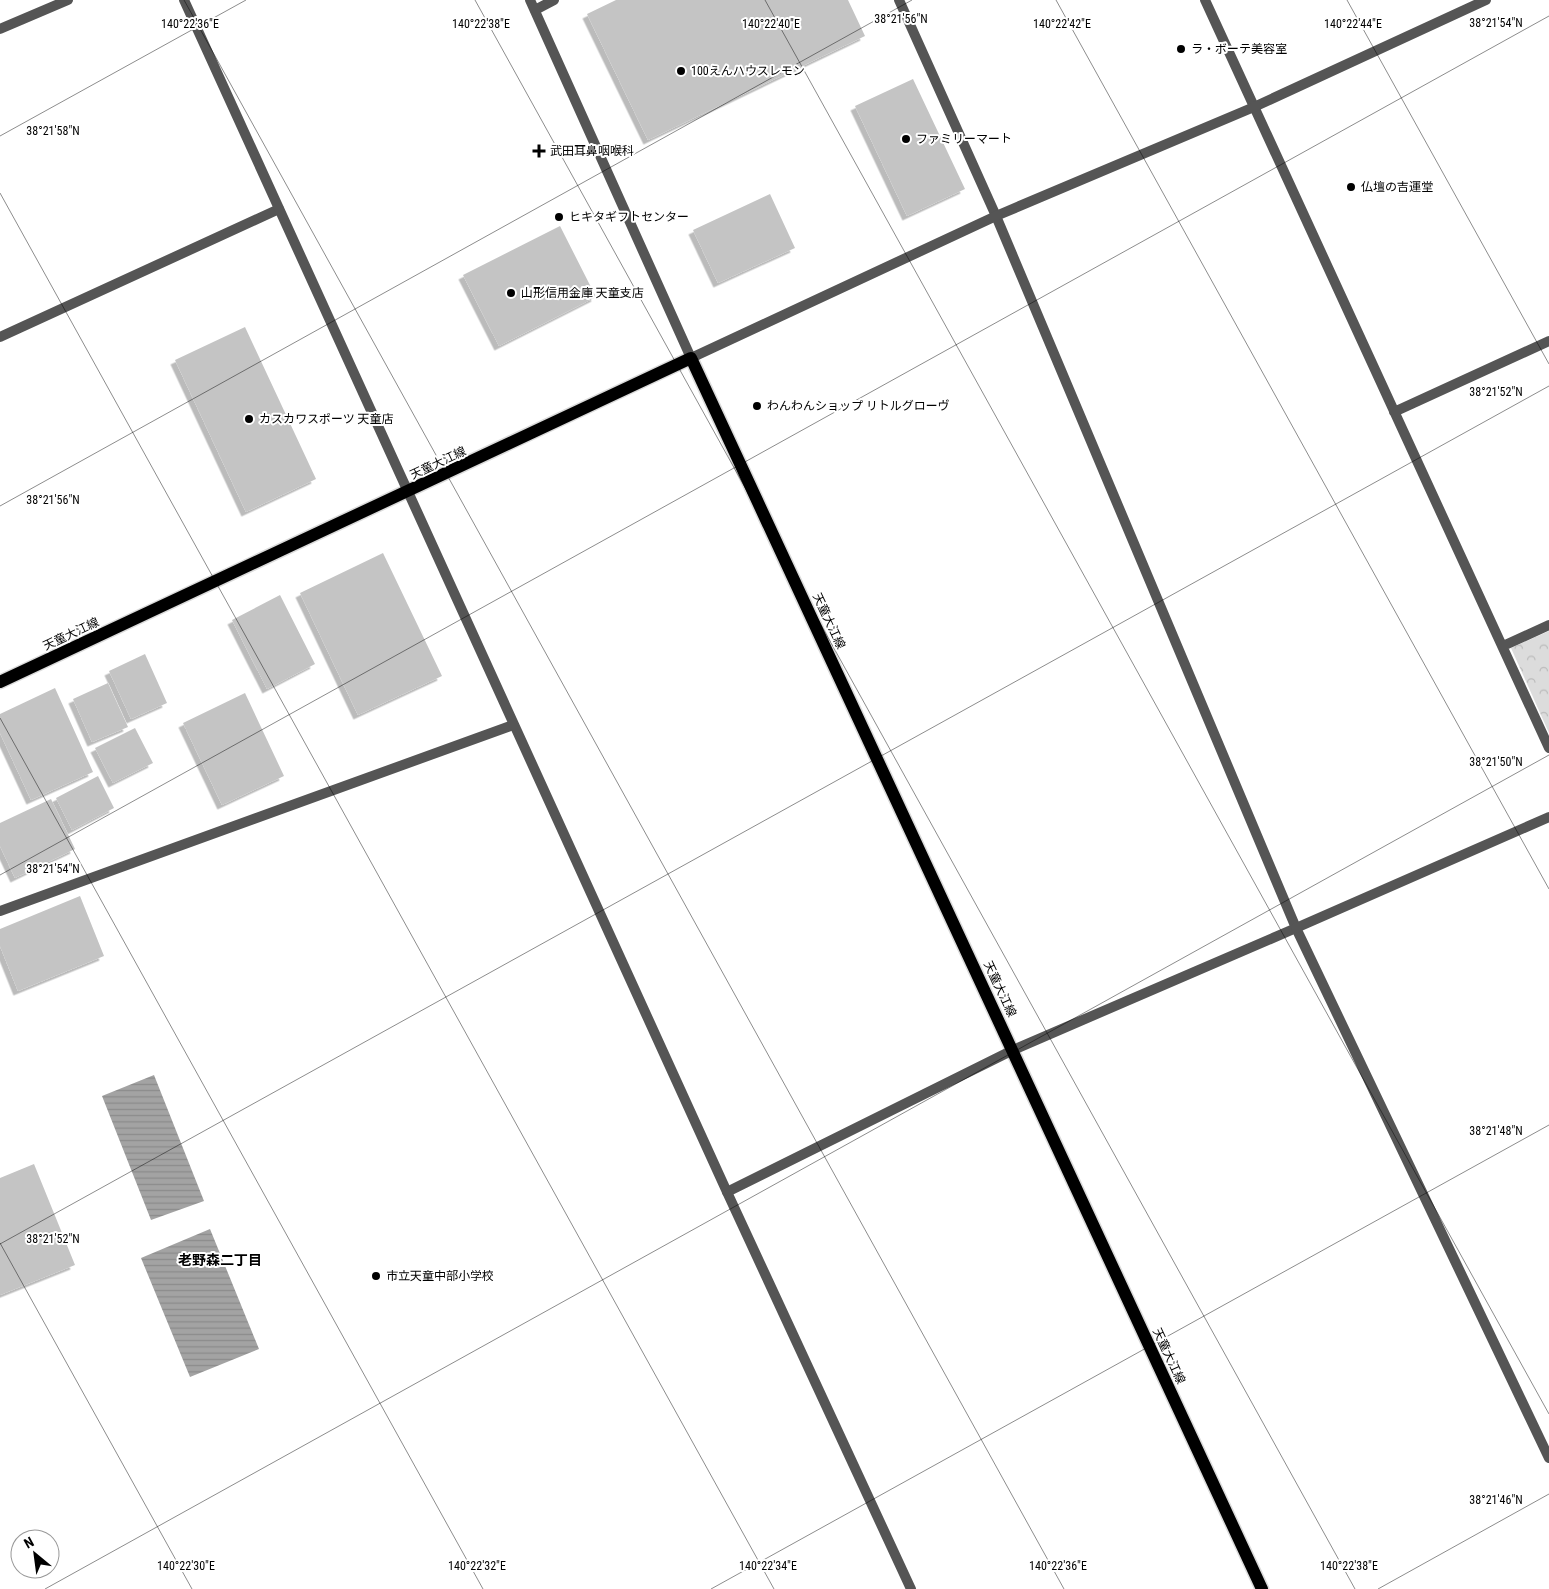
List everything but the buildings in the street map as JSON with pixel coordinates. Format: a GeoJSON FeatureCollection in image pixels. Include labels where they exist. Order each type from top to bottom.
{"type":"FeatureCollection","features":[{"type":"Feature","properties":{"kind":"main road","name":"天童大江線"},"geometry":{"type":"LineString","coordinates":[[0,682],[409,492],[691,358],[1262,1589]]}},
{"type":"Feature","properties":{"kind":"street"},"geometry":{"type":"LineString","coordinates":[[0,29],[68,0]]}},
{"type":"Feature","properties":{"kind":"street"},"geometry":{"type":"LineString","coordinates":[[184,0],[409,492],[513,725],[911,1589]]}},
{"type":"Feature","properties":{"kind":"street"},"geometry":{"type":"LineString","coordinates":[[554,0],[532,5],[691,358],[996,216],[1254,107],[1486,0]]}},
{"type":"Feature","properties":{"kind":"street"},"geometry":{"type":"LineString","coordinates":[[898,0],[996,216],[1296,928],[1549,1458]]}},
{"type":"Feature","properties":{"kind":"street"},"geometry":{"type":"LineString","coordinates":[[1205,0],[1549,748]]}},
{"type":"Feature","properties":{"kind":"street"},"geometry":{"type":"LineString","coordinates":[[0,337],[279,209]]}},
{"type":"Feature","properties":{"kind":"street"},"geometry":{"type":"LineString","coordinates":[[1394,412],[1549,341]]}},
{"type":"Feature","properties":{"kind":"street"},"geometry":{"type":"LineString","coordinates":[[1503,646],[1549,625]]}},
{"type":"Feature","properties":{"kind":"street"},"geometry":{"type":"LineString","coordinates":[[0,911],[513,725]]}},
{"type":"Feature","properties":{"kind":"street"},"geometry":{"type":"LineString","coordinates":[[727,1192],[1013,1050],[1549,817]]}},
{"type":"Feature","properties":{"kind":"green space"},"geometry":{"type":"Polygon","coordinates":[[[1549,631],[1549,733],[1511,648],[1549,631]]]}},
{"type":"Feature","properties":{"kind":"shaded area"},"geometry":{"type":"Polygon","coordinates":[[[154,1075],[204,1201],[151,1220],[102,1096],[154,1075]]]}},
{"type":"Feature","properties":{"kind":"shaded area"},"geometry":{"type":"Polygon","coordinates":[[[210,1229],[259,1349],[190,1377],[141,1258],[210,1229]]]}},
{"type":"Feature","properties":{"kind":"place","name":"ラ・ボーテ美容室"},"geometry":{"type":"Point","coordinates":[1181,49]}},
{"type":"Feature","properties":{"kind":"place","name":"100えんハウスレモン"},"geometry":{"type":"Point","coordinates":[681,71]}},
{"type":"Feature","properties":{"kind":"place","name":"ファミリーマート"},"geometry":{"type":"Point","coordinates":[906,139]}},
{"type":"Feature","properties":{"kind":"place","name":"武田耳鼻咽喉科"},"geometry":{"type":"Point","coordinates":[539,151]}},
{"type":"Feature","properties":{"kind":"place","name":"仏壇の吉運堂"},"geometry":{"type":"Point","coordinates":[1351,187]}},
{"type":"Feature","properties":{"kind":"place","name":"ヒキタギフトセンター"},"geometry":{"type":"Point","coordinates":[559,217]}},
{"type":"Feature","properties":{"kind":"place","name":"山形信用金庫 天童支店"},"geometry":{"type":"Point","coordinates":[511,293]}},
{"type":"Feature","properties":{"kind":"place","name":"わんわんショップ リトルグローヴ"},"geometry":{"type":"Point","coordinates":[757,406]}},
{"type":"Feature","properties":{"kind":"place","name":"カスカワスポーツ 天童店"},"geometry":{"type":"Point","coordinates":[249,419]}},
{"type":"Feature","properties":{"kind":"place","name":"市立天童中部小学校"},"geometry":{"type":"Point","coordinates":[376,1276]}},
{"type":"Feature","properties":{"kind":"district","name":"老野森二丁目"},"geometry":{"type":"Point","coordinates":[220,1260]}}]}
